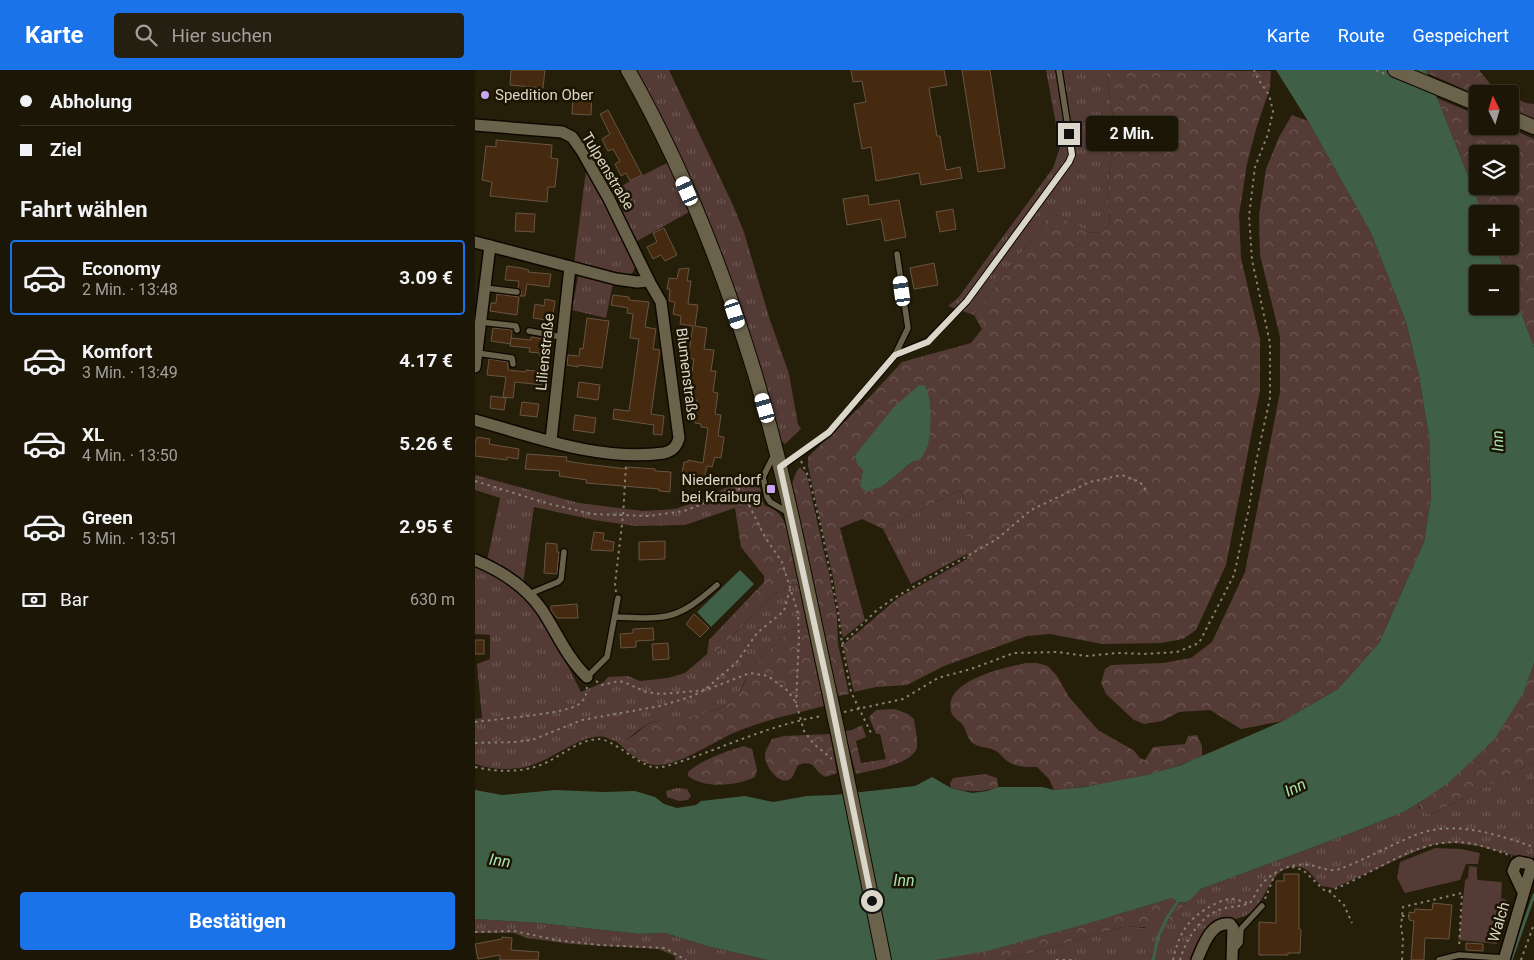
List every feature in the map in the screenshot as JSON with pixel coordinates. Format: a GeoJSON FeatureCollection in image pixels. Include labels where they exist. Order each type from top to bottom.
{"type":"FeatureCollection","features":[{"type":"Feature","properties":{"kind":"main road"},"geometry":{"type":"LineString","coordinates":[[628,70],[665,142],[700,220],[755,374],[791,514],[839,738],[838,762],[884,960]]}},
{"type":"Feature","properties":{"kind":"main road"},"geometry":{"type":"LineString","coordinates":[[1395,70],[1469,101]]}},
{"type":"Feature","properties":{"kind":"street","name":"Tulpenstraße"},"geometry":{"type":"LineString","coordinates":[[475,125],[561,132],[572,137],[609,199],[649,281]]}},
{"type":"Feature","properties":{"kind":"street"},"geometry":{"type":"LineString","coordinates":[[475,242],[628,282],[649,281]]}},
{"type":"Feature","properties":{"kind":"street"},"geometry":{"type":"LineString","coordinates":[[475,366],[490,246]]}},
{"type":"Feature","properties":{"kind":"street","name":"Lilienstraße"},"geometry":{"type":"LineString","coordinates":[[551,440],[570,267]]}},
{"type":"Feature","properties":{"kind":"street","name":"Blumenstraße"},"geometry":{"type":"LineString","coordinates":[[475,420],[594,451],[627,455],[670,452],[677,444],[679,438],[664,312],[661,302],[649,281]]}},
{"type":"Feature","properties":{"kind":"street"},"geometry":{"type":"LineString","coordinates":[[475,560],[501,573],[529,594],[543,612],[578,669],[587,677]]}},
{"type":"Feature","properties":{"kind":"street","name":"Walch"},"geometry":{"type":"LineString","coordinates":[[1504,959],[1531,868],[1529,864],[1519,862]]}},
{"type":"Feature","properties":{"kind":"street"},"geometry":{"type":"LineString","coordinates":[[1197,960],[1215,928],[1226,924],[1230,924],[1233,928],[1232,956]]}},
{"type":"Feature","properties":{"kind":"lane"},"geometry":{"type":"LineString","coordinates":[[895,355],[928,342],[967,301],[1069,162],[1072,155],[1059,70]]}},
{"type":"Feature","properties":{"kind":"lane"},"geometry":{"type":"LineString","coordinates":[[780,467],[829,432],[895,355],[908,328],[897,254]]}},
{"type":"Feature","properties":{"kind":"lane"},"geometry":{"type":"LineString","coordinates":[[485,288],[517,292]]}},
{"type":"Feature","properties":{"kind":"lane"},"geometry":{"type":"LineString","coordinates":[[480,322],[516,326],[517,330]]}},
{"type":"Feature","properties":{"kind":"lane"},"geometry":{"type":"LineString","coordinates":[[529,331],[562,337]]}},
{"type":"Feature","properties":{"kind":"lane"},"geometry":{"type":"LineString","coordinates":[[477,353],[512,358],[513,364]]}},
{"type":"Feature","properties":{"kind":"lane"},"geometry":{"type":"LineString","coordinates":[[776,451],[763,478],[767,497],[770,502],[791,514]]}},
{"type":"Feature","properties":{"kind":"lane"},"geometry":{"type":"LineString","coordinates":[[529,594],[561,579],[564,552]]}},
{"type":"Feature","properties":{"kind":"lane"},"geometry":{"type":"LineString","coordinates":[[615,617],[667,617],[682,612],[695,604],[717,585]]}},
{"type":"Feature","properties":{"kind":"lane"},"geometry":{"type":"LineString","coordinates":[[587,677],[607,657],[615,617],[617,595]]}},
{"type":"Feature","properties":{"kind":"lane"},"geometry":{"type":"LineString","coordinates":[[1232,956],[1240,943],[1241,930],[1262,906]]}},
{"type":"Feature","properties":{"kind":"lane"},"geometry":{"type":"LineString","coordinates":[[1439,960],[1459,955],[1504,959]]}},
{"type":"Feature","properties":{"kind":"path"},"geometry":{"type":"LineString","coordinates":[[844,712],[861,710],[903,699],[938,678],[971,669],[1015,653],[1058,652],[1086,656],[1118,653],[1144,654],[1177,652],[1199,643],[1234,575],[1270,398],[1269,343],[1252,260],[1249,216],[1255,167],[1268,134],[1273,111],[1269,95],[1257,79],[1254,70]]}},
{"type":"Feature","properties":{"kind":"path"},"geometry":{"type":"LineString","coordinates":[[617,595],[615,584],[623,516],[627,455]]}},
{"type":"Feature","properties":{"kind":"path"},"geometry":{"type":"LineString","coordinates":[[795,457],[803,463],[809,478],[835,594],[851,692],[872,735]]}},
{"type":"Feature","properties":{"kind":"path"},"geometry":{"type":"LineString","coordinates":[[475,481],[567,509],[592,514],[623,516],[665,515],[684,511],[739,489],[764,473]]}},
{"type":"Feature","properties":{"kind":"path"},"geometry":{"type":"LineString","coordinates":[[842,644],[876,611],[894,598],[997,538],[1031,510],[1090,482],[1122,475],[1139,482],[1148,493]]}},
{"type":"Feature","properties":{"kind":"path"},"geometry":{"type":"LineString","coordinates":[[713,500],[748,504],[770,502]]}},
{"type":"Feature","properties":{"kind":"path"},"geometry":{"type":"LineString","coordinates":[[748,504],[765,537],[782,562],[798,613],[799,638],[796,703]]}},
{"type":"Feature","properties":{"kind":"path"},"geometry":{"type":"LineString","coordinates":[[475,722],[557,712],[572,708],[579,705],[585,699],[587,677],[602,685],[619,681],[647,692],[661,694],[705,690],[737,662],[757,633],[784,611],[790,589]]}},
{"type":"Feature","properties":{"kind":"path"},"geometry":{"type":"LineString","coordinates":[[475,743],[532,740],[549,735],[582,720],[660,706],[690,697],[750,673],[768,676],[787,691],[796,703],[804,731],[815,744],[838,762]]}},
{"type":"Feature","properties":{"kind":"path"},"geometry":{"type":"LineString","coordinates":[[475,767],[513,771],[537,766],[581,744],[601,739],[639,762],[654,768],[667,766],[801,719],[827,715]]}},
{"type":"Feature","properties":{"kind":"path"},"geometry":{"type":"LineString","coordinates":[[1262,906],[1275,874],[1290,867],[1307,865],[1337,870],[1420,834],[1440,830],[1461,829],[1484,832],[1534,847]]}},
{"type":"Feature","properties":{"kind":"path"},"geometry":{"type":"LineString","coordinates":[[1329,891],[1408,854],[1439,843],[1458,842],[1474,844],[1514,856],[1519,862]]}},
{"type":"Feature","properties":{"kind":"path"},"geometry":{"type":"LineString","coordinates":[[1290,867],[1303,870],[1325,891],[1329,891],[1344,905],[1352,923]]}},
{"type":"Feature","properties":{"kind":"path"},"geometry":{"type":"LineString","coordinates":[[1402,960],[1403,938],[1401,927],[1403,907],[1461,894],[1459,955]]}},
{"type":"Feature","properties":{"kind":"path"},"geometry":{"type":"LineString","coordinates":[[1173,960],[1176,944],[1194,916],[1217,902],[1233,899],[1249,903]]}},
{"type":"Feature","properties":{"kind":"path"},"geometry":{"type":"LineString","coordinates":[[1402,916],[1409,916]]}},
{"type":"Feature","properties":{"kind":"path"},"geometry":{"type":"LineString","coordinates":[[1521,960],[1534,924]]}},
{"type":"Feature","properties":{"kind":"path"},"geometry":{"type":"LineString","coordinates":[[475,932],[514,932],[556,940],[599,945],[665,948],[686,960]]}},
{"type":"Feature","properties":{"kind":"path"},"geometry":{"type":"LineString","coordinates":[[1056,960],[1076,960]]}},
{"type":"Feature","properties":{"kind":"green space"},"geometry":{"type":"Polygon","coordinates":[[[633,70],[669,70],[744,232],[769,317],[789,374],[798,424],[801,429],[785,444],[780,440],[772,415],[633,70]]]}},
{"type":"Feature","properties":{"kind":"green space"},"geometry":{"type":"Polygon","coordinates":[[[1046,70],[1106,70],[1114,123],[1108,192],[1110,223],[1100,233],[1088,232],[1052,212],[974,315],[948,306],[958,298],[1053,168],[1060,147],[1046,70]]]}},
{"type":"Feature","properties":{"kind":"green space"},"geometry":{"type":"Polygon","coordinates":[[[1106,70],[1271,71],[1270,88],[1256,129],[1247,164],[1239,215],[1241,258],[1260,339],[1260,390],[1226,565],[1196,630],[1183,639],[1161,643],[1102,644],[1050,634],[1027,636],[944,666],[907,685],[876,687],[854,692],[843,645],[898,598],[967,559],[967,506],[960,490],[883,529],[862,519],[840,528],[865,620],[843,638],[833,577],[808,466],[808,457],[864,403],[902,362],[971,343],[982,329],[974,315],[1052,212],[1088,232],[1100,233],[1110,223],[1108,192],[1114,123],[1106,70]],[[865,443],[855,455],[863,470],[860,486],[883,486],[913,461],[865,443]]]}},
{"type":"Feature","properties":{"kind":"green space"},"geometry":{"type":"Polygon","coordinates":[[[1426,70],[1479,70],[1491,85],[1469,85],[1469,91],[1427,73],[1426,70]]]}},
{"type":"Feature","properties":{"kind":"green space"},"geometry":{"type":"Polygon","coordinates":[[[1437,98],[1469,112],[1469,135],[1519,135],[1519,132],[1534,139],[1534,347],[1519,307],[1519,265],[1502,265],[1499,255],[1519,255],[1519,205],[1479,205],[1475,195],[1519,195],[1519,145],[1469,145],[1469,179],[1437,98]]]}},
{"type":"Feature","properties":{"kind":"green space"},"geometry":{"type":"Polygon","coordinates":[[[1519,100],[1534,104],[1534,120],[1519,114],[1519,100]]]}},
{"type":"Feature","properties":{"kind":"green space"},"geometry":{"type":"Polygon","coordinates":[[[1292,115],[1308,121],[1371,233],[1406,322],[1419,376],[1429,437],[1431,497],[1424,542],[1379,643],[1338,689],[1283,721],[1241,729],[1210,710],[1179,712],[1162,721],[1144,724],[1134,720],[1106,694],[1101,683],[1105,669],[1111,665],[1163,663],[1191,658],[1212,642],[1245,572],[1280,392],[1280,337],[1260,255],[1259,216],[1266,169],[1279,137],[1292,115]]]}},
{"type":"Feature","properties":{"kind":"green space"},"geometry":{"type":"Polygon","coordinates":[[[669,162],[691,211],[637,241],[611,191],[669,162]]]}},
{"type":"Feature","properties":{"kind":"green space"},"geometry":{"type":"Polygon","coordinates":[[[586,171],[604,200],[636,264],[633,272],[628,276],[574,263],[586,171]]]}},
{"type":"Feature","properties":{"kind":"green space"},"geometry":{"type":"Polygon","coordinates":[[[578,276],[613,283],[606,318],[572,310],[578,276]]]}},
{"type":"Feature","properties":{"kind":"green space"},"geometry":{"type":"Polygon","coordinates":[[[800,467],[808,480],[831,584],[837,615],[838,644],[849,694],[837,696],[813,580],[792,499],[793,482],[800,467]]]}},
{"type":"Feature","properties":{"kind":"green space"},"geometry":{"type":"Polygon","coordinates":[[[757,474],[764,505],[735,508],[685,525],[636,526],[594,520],[534,507],[523,584],[487,561],[500,498],[475,490],[475,475],[579,503],[643,511],[675,509],[702,500],[757,474]]]}},
{"type":"Feature","properties":{"kind":"green space"},"geometry":{"type":"Polygon","coordinates":[[[960,490],[967,506],[967,554],[911,584],[883,529],[960,490]]]}},
{"type":"Feature","properties":{"kind":"green space"},"geometry":{"type":"Polygon","coordinates":[[[764,505],[777,512],[784,521],[790,538],[799,583],[781,590],[769,598],[715,654],[707,654],[709,640],[764,582],[764,576],[741,547],[735,508],[764,505]]]}},
{"type":"Feature","properties":{"kind":"green space"},"geometry":{"type":"Polygon","coordinates":[[[475,564],[522,592],[547,625],[581,692],[604,682],[608,677],[628,676],[640,681],[668,678],[685,673],[707,654],[715,654],[769,598],[781,590],[799,583],[807,625],[788,631],[759,661],[749,668],[737,696],[718,709],[691,717],[652,722],[622,741],[615,741],[605,737],[588,738],[529,766],[508,769],[486,767],[475,764],[475,719],[482,718],[477,664],[490,659],[490,635],[475,634],[475,564]]]}},
{"type":"Feature","properties":{"kind":"green space"},"geometry":{"type":"Polygon","coordinates":[[[807,625],[824,706],[747,728],[727,736],[687,757],[667,764],[652,765],[646,763],[635,757],[616,741],[629,738],[653,722],[701,714],[724,706],[741,690],[749,668],[759,661],[788,631],[807,625]]]}},
{"type":"Feature","properties":{"kind":"green space"},"geometry":{"type":"Polygon","coordinates":[[[1026,663],[1048,666],[1057,676],[1069,697],[1098,730],[1133,750],[1140,758],[1145,760],[1153,747],[1185,744],[1188,736],[1197,735],[1202,746],[1202,756],[1148,775],[1092,786],[1054,790],[1049,779],[1037,767],[1025,767],[1014,764],[1007,761],[996,751],[974,744],[962,724],[952,714],[951,703],[955,693],[964,685],[976,678],[1004,668],[1026,663]]]}},
{"type":"Feature","properties":{"kind":"green space"},"geometry":{"type":"Polygon","coordinates":[[[1534,663],[1534,762],[1431,815],[1422,812],[1418,803],[1446,785],[1524,692],[1534,663]]]}},
{"type":"Feature","properties":{"kind":"green space"},"geometry":{"type":"Polygon","coordinates":[[[895,709],[908,714],[914,719],[917,747],[914,753],[891,766],[856,774],[845,731],[862,725],[866,737],[856,741],[861,763],[886,759],[880,734],[876,734],[869,717],[876,710],[895,709]]]}},
{"type":"Feature","properties":{"kind":"green space"},"geometry":{"type":"Polygon","coordinates":[[[830,734],[837,773],[825,777],[808,763],[798,765],[793,776],[785,781],[775,776],[768,766],[765,754],[772,739],[784,736],[830,734]]]}},
{"type":"Feature","properties":{"kind":"green space"},"geometry":{"type":"Polygon","coordinates":[[[744,746],[752,749],[757,770],[755,777],[721,785],[703,783],[688,776],[688,772],[700,763],[744,746]]]}},
{"type":"Feature","properties":{"kind":"green space"},"geometry":{"type":"Polygon","coordinates":[[[1534,762],[1534,856],[1532,860],[1478,846],[1455,843],[1436,844],[1334,888],[1322,886],[1303,868],[1289,868],[1274,878],[1253,911],[1242,917],[1215,922],[1202,938],[1192,960],[1006,960],[1126,926],[1144,928],[1181,909],[1201,889],[1354,832],[1406,811],[1418,803],[1419,808],[1431,815],[1534,762]]]}},
{"type":"Feature","properties":{"kind":"green space"},"geometry":{"type":"Polygon","coordinates":[[[985,774],[997,778],[998,787],[975,791],[951,788],[950,783],[953,778],[985,774]]]}},
{"type":"Feature","properties":{"kind":"green space"},"geometry":{"type":"Polygon","coordinates":[[[677,788],[687,789],[691,796],[688,800],[679,801],[667,797],[666,791],[677,788]]]}},
{"type":"Feature","properties":{"kind":"green space"},"geometry":{"type":"Polygon","coordinates":[[[1435,848],[1461,849],[1480,853],[1478,864],[1466,864],[1460,880],[1405,893],[1397,878],[1400,862],[1435,848]]]}},
{"type":"Feature","properties":{"kind":"green space"},"geometry":{"type":"Polygon","coordinates":[[[1469,866],[1477,867],[1478,880],[1502,882],[1501,898],[1506,900],[1506,907],[1500,908],[1497,944],[1459,940],[1465,880],[1468,878],[1469,866]]]}},
{"type":"Feature","properties":{"kind":"green space"},"geometry":{"type":"Polygon","coordinates":[[[1172,898],[1179,903],[1185,903],[1181,909],[1182,916],[1161,925],[1148,927],[1126,926],[1006,960],[936,960],[1055,932],[1172,898]]]}},
{"type":"Feature","properties":{"kind":"green space"},"geometry":{"type":"Polygon","coordinates":[[[475,919],[539,923],[640,934],[665,933],[707,946],[767,960],[675,960],[675,956],[659,949],[571,944],[527,938],[514,933],[475,933],[475,919]]]}},
{"type":"Feature","properties":{"kind":"water","name":"Inn"},"geometry":{"type":"Polygon","coordinates":[[[1276,70],[1426,70],[1469,179],[1469,195],[1475,195],[1479,205],[1469,205],[1469,255],[1499,255],[1502,265],[1469,265],[1469,315],[1519,315],[1519,307],[1534,347],[1534,663],[1524,692],[1494,740],[1446,785],[1406,811],[1201,889],[1184,903],[1172,898],[987,951],[936,960],[767,960],[707,946],[665,933],[640,934],[539,923],[475,919],[475,790],[502,795],[555,790],[635,791],[655,797],[664,804],[677,808],[696,805],[701,801],[745,796],[773,802],[807,796],[915,786],[932,777],[951,788],[972,793],[998,787],[1042,787],[1054,790],[1084,787],[1147,775],[1181,765],[1283,721],[1338,689],[1379,643],[1424,542],[1431,497],[1429,437],[1419,376],[1406,322],[1371,233],[1308,121],[1276,70]]]}},
{"type":"Feature","properties":{"kind":"water"},"geometry":{"type":"Polygon","coordinates":[[[919,385],[924,385],[929,397],[931,414],[928,445],[920,460],[913,461],[883,486],[866,492],[860,486],[863,470],[857,464],[855,455],[893,408],[919,385]]]}},
{"type":"Feature","properties":{"kind":"water"},"geometry":{"type":"Polygon","coordinates":[[[740,570],[754,584],[711,627],[697,612],[740,570]]]}},
{"type":"Feature","properties":{"kind":"building"},"geometry":{"type":"Polygon","coordinates":[[[511,70],[545,70],[543,88],[510,85],[511,70]]]}},
{"type":"Feature","properties":{"kind":"building"},"geometry":{"type":"Polygon","coordinates":[[[851,70],[944,70],[947,85],[929,88],[937,136],[940,136],[946,170],[960,167],[962,178],[921,185],[919,173],[876,181],[871,147],[862,149],[854,104],[866,102],[862,81],[853,82],[851,70]]]}},
{"type":"Feature","properties":{"kind":"building"},"geometry":{"type":"Polygon","coordinates":[[[962,70],[990,70],[1005,168],[978,172],[962,70]]]}},
{"type":"Feature","properties":{"kind":"building"},"geometry":{"type":"Polygon","coordinates":[[[573,92],[592,93],[591,115],[572,114],[573,92]]]}},
{"type":"Feature","properties":{"kind":"building"},"geometry":{"type":"Polygon","coordinates":[[[608,110],[642,175],[630,181],[626,173],[621,176],[615,164],[620,161],[613,149],[608,151],[602,139],[610,134],[600,114],[608,110]]]}},
{"type":"Feature","properties":{"kind":"building"},"geometry":{"type":"Polygon","coordinates":[[[496,140],[552,145],[551,158],[558,159],[555,187],[548,187],[547,202],[490,196],[492,182],[482,180],[486,146],[496,147],[496,140]]]}},
{"type":"Feature","properties":{"kind":"building"},"geometry":{"type":"Polygon","coordinates":[[[868,195],[869,205],[899,200],[906,237],[885,241],[881,219],[847,225],[843,199],[868,195]]]}},
{"type":"Feature","properties":{"kind":"building"},"geometry":{"type":"Polygon","coordinates":[[[953,209],[956,229],[940,232],[936,212],[953,209]]]}},
{"type":"Feature","properties":{"kind":"building"},"geometry":{"type":"Polygon","coordinates":[[[516,213],[535,214],[534,232],[515,231],[516,213]]]}},
{"type":"Feature","properties":{"kind":"building"},"geometry":{"type":"Polygon","coordinates":[[[664,228],[677,255],[665,261],[661,255],[653,259],[647,247],[657,242],[653,233],[664,228]]]}},
{"type":"Feature","properties":{"kind":"building"},"geometry":{"type":"Polygon","coordinates":[[[934,263],[938,285],[914,289],[910,268],[934,263]]]}},
{"type":"Feature","properties":{"kind":"building"},"geometry":{"type":"Polygon","coordinates":[[[507,266],[529,270],[528,272],[551,274],[549,287],[527,284],[525,296],[520,296],[522,292],[518,288],[519,281],[505,280],[507,266]]]}},
{"type":"Feature","properties":{"kind":"building"},"geometry":{"type":"Polygon","coordinates":[[[689,268],[687,281],[691,281],[688,304],[698,305],[695,326],[707,328],[704,349],[714,350],[711,371],[716,371],[713,392],[718,393],[715,414],[721,415],[718,436],[724,437],[721,458],[715,457],[712,467],[707,466],[703,483],[690,480],[691,474],[682,473],[684,462],[688,462],[688,460],[703,463],[708,428],[701,427],[701,424],[695,423],[697,400],[688,398],[694,359],[686,358],[687,347],[690,347],[693,326],[680,324],[681,316],[673,314],[675,302],[669,301],[670,289],[667,289],[669,278],[677,279],[679,269],[689,268]]]}},
{"type":"Feature","properties":{"kind":"building"},"geometry":{"type":"Polygon","coordinates":[[[497,294],[519,297],[517,315],[490,311],[491,303],[496,303],[497,294]]]}},
{"type":"Feature","properties":{"kind":"building"},"geometry":{"type":"Polygon","coordinates":[[[613,295],[629,297],[629,300],[649,302],[645,327],[656,329],[653,349],[660,350],[651,414],[664,416],[662,435],[653,434],[654,425],[613,419],[614,409],[629,411],[639,339],[630,338],[633,314],[627,313],[628,308],[611,305],[613,295]]]}},
{"type":"Feature","properties":{"kind":"building"},"geometry":{"type":"Polygon","coordinates":[[[545,299],[555,301],[552,321],[533,318],[535,304],[544,306],[545,299]]]}},
{"type":"Feature","properties":{"kind":"building"},"geometry":{"type":"Polygon","coordinates":[[[587,318],[609,321],[602,368],[567,365],[568,355],[579,356],[580,348],[583,349],[587,318]]]}},
{"type":"Feature","properties":{"kind":"building"},"geometry":{"type":"Polygon","coordinates":[[[493,328],[512,330],[511,344],[491,341],[493,328]]]}},
{"type":"Feature","properties":{"kind":"building"},"geometry":{"type":"Polygon","coordinates":[[[531,337],[550,340],[546,372],[538,371],[540,353],[529,352],[530,348],[510,346],[511,338],[531,340],[531,337]]]}},
{"type":"Feature","properties":{"kind":"building"},"geometry":{"type":"Polygon","coordinates":[[[489,359],[508,362],[508,370],[544,372],[542,385],[515,382],[513,398],[503,397],[506,377],[487,375],[489,359]]]}},
{"type":"Feature","properties":{"kind":"building"},"geometry":{"type":"Polygon","coordinates":[[[579,382],[600,385],[598,400],[577,397],[579,382]]]}},
{"type":"Feature","properties":{"kind":"building"},"geometry":{"type":"Polygon","coordinates":[[[491,396],[506,398],[504,410],[490,408],[491,396]]]}},
{"type":"Feature","properties":{"kind":"building"},"geometry":{"type":"Polygon","coordinates":[[[522,402],[539,404],[537,417],[520,415],[522,402]]]}},
{"type":"Feature","properties":{"kind":"building"},"geometry":{"type":"Polygon","coordinates":[[[575,415],[596,418],[594,433],[573,430],[575,415]]]}},
{"type":"Feature","properties":{"kind":"building"},"geometry":{"type":"Polygon","coordinates":[[[477,437],[490,439],[489,444],[519,449],[518,459],[507,457],[507,460],[475,456],[475,441],[477,437]]]}},
{"type":"Feature","properties":{"kind":"building"},"geometry":{"type":"Polygon","coordinates":[[[527,454],[567,457],[566,461],[585,464],[628,469],[628,467],[655,469],[655,471],[671,472],[670,492],[659,491],[659,489],[586,483],[587,480],[559,476],[560,471],[525,469],[527,454]]]}},
{"type":"Feature","properties":{"kind":"building"},"geometry":{"type":"Polygon","coordinates":[[[594,532],[604,533],[603,540],[614,542],[613,551],[591,550],[594,532]]]}},
{"type":"Feature","properties":{"kind":"building"},"geometry":{"type":"Polygon","coordinates":[[[665,541],[665,559],[639,560],[639,542],[665,541]]]}},
{"type":"Feature","properties":{"kind":"building"},"geometry":{"type":"Polygon","coordinates":[[[546,543],[557,544],[557,552],[559,552],[557,574],[544,573],[546,543]]]}},
{"type":"Feature","properties":{"kind":"building"},"geometry":{"type":"Polygon","coordinates":[[[577,604],[578,618],[557,618],[551,610],[551,606],[577,604]]]}},
{"type":"Feature","properties":{"kind":"building"},"geometry":{"type":"Polygon","coordinates":[[[694,614],[709,628],[700,637],[686,624],[694,614]]]}},
{"type":"Feature","properties":{"kind":"building"},"geometry":{"type":"Polygon","coordinates":[[[653,628],[654,640],[636,641],[636,647],[621,648],[620,634],[633,633],[633,629],[653,628]]]}},
{"type":"Feature","properties":{"kind":"building"},"geometry":{"type":"Polygon","coordinates":[[[475,640],[484,640],[484,654],[475,654],[475,640]]]}},
{"type":"Feature","properties":{"kind":"building"},"geometry":{"type":"Polygon","coordinates":[[[668,643],[669,659],[653,660],[652,644],[668,643]]]}},
{"type":"Feature","properties":{"kind":"building"},"geometry":{"type":"Polygon","coordinates":[[[1284,874],[1299,874],[1300,953],[1259,955],[1259,922],[1276,923],[1276,881],[1284,881],[1284,874]]]}},
{"type":"Feature","properties":{"kind":"building"},"geometry":{"type":"Polygon","coordinates":[[[1433,903],[1452,905],[1449,939],[1425,938],[1424,960],[1411,960],[1414,921],[1409,920],[1409,912],[1414,913],[1415,909],[1432,910],[1433,903]]]}},
{"type":"Feature","properties":{"kind":"building"},"geometry":{"type":"Polygon","coordinates":[[[502,937],[512,938],[511,950],[539,952],[538,960],[500,960],[500,955],[478,959],[475,944],[502,939],[502,937]]]}},
{"type":"Feature","properties":{"kind":"building"},"geometry":{"type":"Polygon","coordinates":[[[1466,943],[1483,944],[1483,951],[1466,950],[1466,943]]]}},
{"type":"Feature","properties":{"kind":"waterway"},"geometry":{"type":"LineString","coordinates":[[1511,960],[1534,895]]}},
{"type":"Feature","properties":{"kind":"waterway"},"geometry":{"type":"LineString","coordinates":[[1153,960],[1158,937],[1168,916],[1179,900]]}},
{"type":"Feature","properties":{"kind":"place","name":"Spedition Ober"},"geometry":{"type":"Point","coordinates":[485,95]}},
{"type":"Feature","properties":{"kind":"place","name":"Niederndorf bei Kraiburg"},"geometry":{"type":"Point","coordinates":[771,489]}},
{"type":"Feature","properties":{"kind":"route"},"geometry":{"type":"LineString","coordinates":[[872,901],[780,467],[829,432],[895,355],[928,342],[967,301],[1069,162],[1072,155],[1069,134]]}}]}
